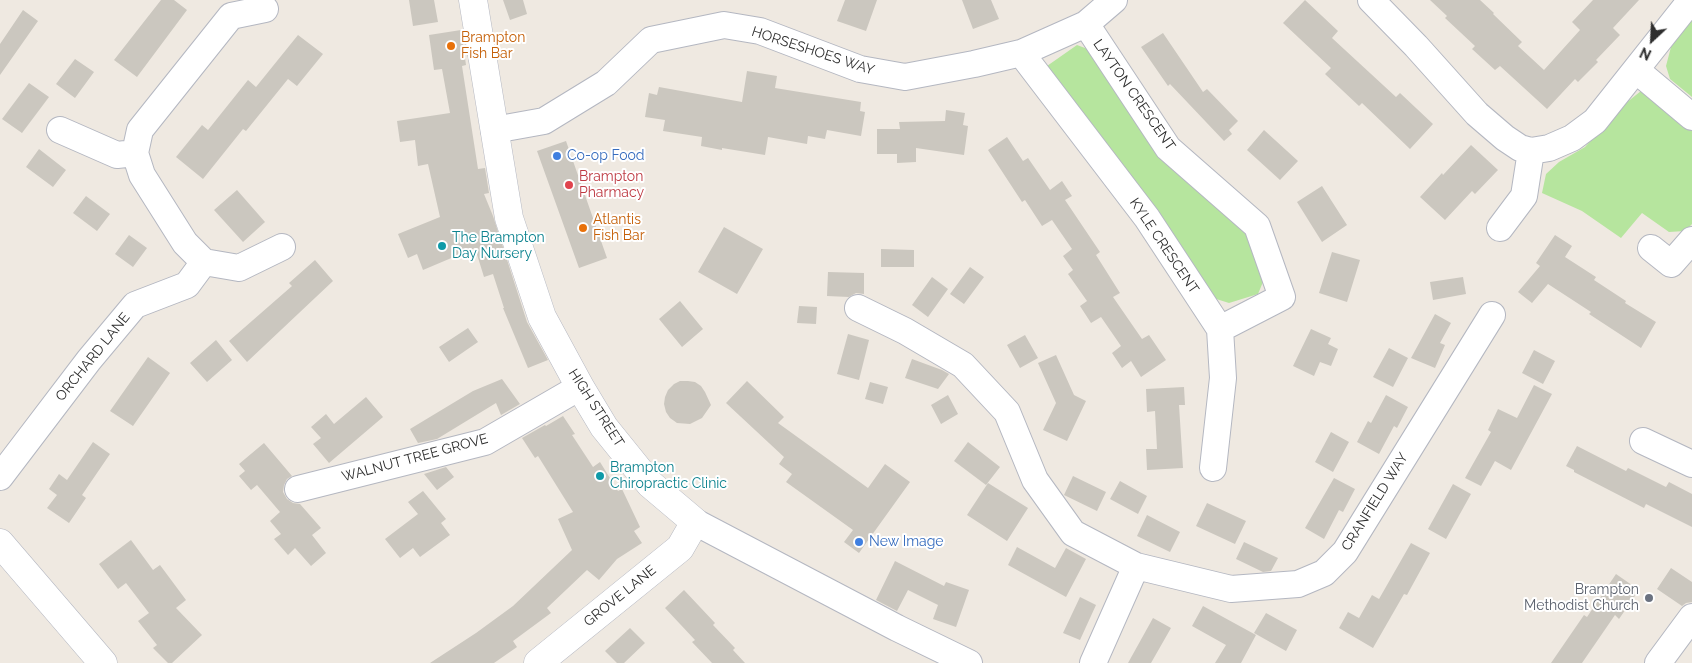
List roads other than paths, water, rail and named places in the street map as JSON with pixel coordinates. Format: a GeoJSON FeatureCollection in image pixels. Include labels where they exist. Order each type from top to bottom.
{"type":"FeatureCollection","features":[{"type":"Feature","properties":{"kind":"street","name":"HIGH STREET"},"geometry":{"type":"LineString","coordinates":[[473,0],[509,218],[542,317],[580,387],[604,426],[650,484],[695,522],[897,628],[969,663]]}},
{"type":"Feature","properties":{"kind":"street","name":"HORSESHOES WAY"},"geometry":{"type":"LineString","coordinates":[[494,130],[544,121],[606,83],[651,40],[724,25],[760,31],[860,69],[905,77],[1021,54],[1086,24],[1114,0]]}},
{"type":"Feature","properties":{"kind":"street"},"geometry":{"type":"LineString","coordinates":[[1371,0],[1416,46],[1476,114],[1505,138],[1520,148],[1531,151],[1549,148],[1572,138],[1595,121],[1691,0]]}},
{"type":"Feature","properties":{"kind":"street"},"geometry":{"type":"LineString","coordinates":[[265,10],[230,16],[140,130],[135,153],[142,175],[185,243],[204,262],[239,268],[282,247]]}},
{"type":"Feature","properties":{"kind":"street","name":"LAYTON CRESCENT"},"geometry":{"type":"LineString","coordinates":[[1086,24],[1168,148],[1257,226],[1282,297],[1220,329]]}},
{"type":"Feature","properties":{"kind":"street","name":"KYLE CRESCENT"},"geometry":{"type":"LineString","coordinates":[[1021,54],[1147,218],[1220,329],[1223,378],[1213,468]]}},
{"type":"Feature","properties":{"kind":"street"},"geometry":{"type":"LineString","coordinates":[[1636,70],[1692,117]]}},
{"type":"Feature","properties":{"kind":"street"},"geometry":{"type":"LineString","coordinates":[[60,130],[117,155],[135,153]]}},
{"type":"Feature","properties":{"kind":"street"},"geometry":{"type":"LineString","coordinates":[[1500,228],[1524,196],[1531,151]]}},
{"type":"Feature","properties":{"kind":"street"},"geometry":{"type":"LineString","coordinates":[[1651,248],[1671,264],[1692,240]]}},
{"type":"Feature","properties":{"kind":"street","name":"ORCHARD LANE"},"geometry":{"type":"LineString","coordinates":[[0,477],[89,360],[135,305],[187,285],[204,262]]}},
{"type":"Feature","properties":{"kind":"street","name":"CRANFIELD WAY"},"geometry":{"type":"LineString","coordinates":[[858,308],[905,331],[963,365],[1007,412],[1035,480],[1073,533],[1136,566],[1231,589],[1298,584],[1324,573],[1345,552],[1492,315]]}},
{"type":"Feature","properties":{"kind":"street","name":"WALNUT TREE GROVE"},"geometry":{"type":"LineString","coordinates":[[298,489],[485,442],[580,387]]}},
{"type":"Feature","properties":{"kind":"street"},"geometry":{"type":"LineString","coordinates":[[1643,441],[1692,464]]}},
{"type":"Feature","properties":{"kind":"street","name":"GROVE LANE"},"geometry":{"type":"LineString","coordinates":[[538,663],[680,548],[695,522]]}},
{"type":"Feature","properties":{"kind":"street"},"geometry":{"type":"LineString","coordinates":[[0,543],[103,663]]}},
{"type":"Feature","properties":{"kind":"street"},"geometry":{"type":"LineString","coordinates":[[1093,663],[1136,566]]}},
{"type":"Feature","properties":{"kind":"street"},"geometry":{"type":"LineString","coordinates":[[1658,663],[1692,617]]}},
{"type":"Feature","properties":{"kind":"place","name":"Brampton Fish Bar"},"geometry":{"type":"Point","coordinates":[451,46]}},
{"type":"Feature","properties":{"kind":"place","name":"Co-op Food"},"geometry":{"type":"Point","coordinates":[557,156]}},
{"type":"Feature","properties":{"kind":"place","name":"Brampton Pharmacy"},"geometry":{"type":"Point","coordinates":[569,185]}},
{"type":"Feature","properties":{"kind":"place","name":"Atlantis Fish Bar"},"geometry":{"type":"Point","coordinates":[583,228]}},
{"type":"Feature","properties":{"kind":"place","name":"The Brampton Day Nursery"},"geometry":{"type":"Point","coordinates":[442,246]}},
{"type":"Feature","properties":{"kind":"place","name":"Brampton Chiropractic Clinic"},"geometry":{"type":"Point","coordinates":[600,476]}},
{"type":"Feature","properties":{"kind":"place","name":"New Image"},"geometry":{"type":"Point","coordinates":[859,542]}},
{"type":"Feature","properties":{"kind":"place","name":"Brampton Methodist Church"},"geometry":{"type":"Point","coordinates":[1649,598]}}]}
